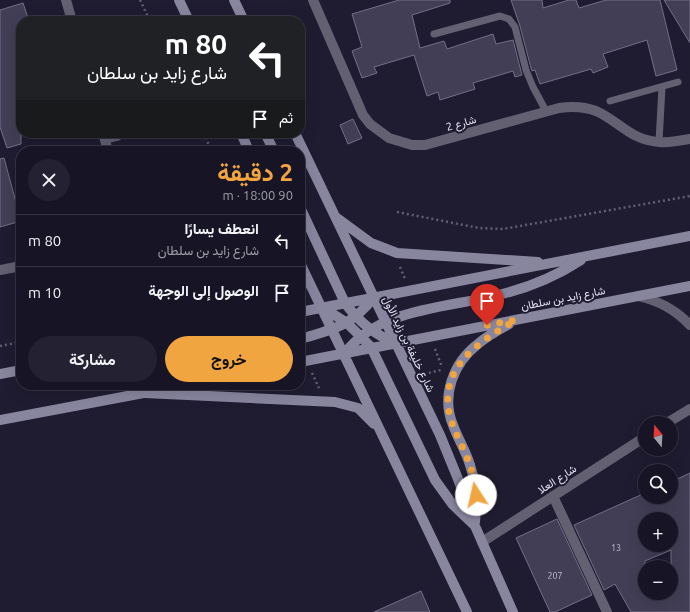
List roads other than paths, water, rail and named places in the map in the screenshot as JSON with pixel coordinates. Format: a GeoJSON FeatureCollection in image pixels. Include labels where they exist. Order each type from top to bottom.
{"type":"FeatureCollection","features":[{"type":"Feature","properties":{"kind":"main road"},"geometry":{"type":"LineString","coordinates":[[179,0],[187,16]]}},
{"type":"Feature","properties":{"kind":"main road"},"geometry":{"type":"LineString","coordinates":[[234,0],[242,16]]}},
{"type":"Feature","properties":{"kind":"main road","name":"شارع خليفة بن زايد الأول"},"geometry":{"type":"LineString","coordinates":[[305,154],[443,443],[475,526],[513,612]]}},
{"type":"Feature","properties":{"kind":"main road"},"geometry":{"type":"LineString","coordinates":[[333,214],[371,243],[397,253],[552,263]]}},
{"type":"Feature","properties":{"kind":"main road"},"geometry":{"type":"LineString","coordinates":[[305,218],[352,320]]}},
{"type":"Feature","properties":{"kind":"main road"},"geometry":{"type":"LineString","coordinates":[[305,311],[690,236]]}},
{"type":"Feature","properties":{"kind":"main road"},"geometry":{"type":"LineString","coordinates":[[345,353],[365,332],[385,321],[523,288],[557,274],[588,256]]}},
{"type":"Feature","properties":{"kind":"main road"},"geometry":{"type":"LineString","coordinates":[[305,273],[384,434],[468,612]]}},
{"type":"Feature","properties":{"kind":"main road","name":"شارع زايد بن سلطان"},"geometry":{"type":"LineString","coordinates":[[305,361],[690,286]]}},
{"type":"Feature","properties":{"kind":"main road"},"geometry":{"type":"LineString","coordinates":[[305,338],[333,330],[352,320],[374,297]]}},
{"type":"Feature","properties":{"kind":"main road"},"geometry":{"type":"LineString","coordinates":[[322,308],[352,320],[365,332],[396,343]]}},
{"type":"Feature","properties":{"kind":"main road"},"geometry":{"type":"LineString","coordinates":[[475,526],[476,495],[474,479],[470,464],[449,414],[448,392],[455,372],[468,352],[487,337],[516,320]]}},
{"type":"Feature","properties":{"kind":"main road"},"geometry":{"type":"LineString","coordinates":[[365,332],[435,480],[452,505],[475,526]]}},
{"type":"Feature","properties":{"kind":"main road"},"geometry":{"type":"LineString","coordinates":[[0,374],[16,371]]}},
{"type":"Feature","properties":{"kind":"main road"},"geometry":{"type":"LineString","coordinates":[[145,394],[150,390]]}},
{"type":"Feature","properties":{"kind":"main road"},"geometry":{"type":"LineString","coordinates":[[0,420],[163,390]]}},
{"type":"Feature","properties":{"kind":"main road"},"geometry":{"type":"LineString","coordinates":[[145,394],[347,404],[365,414],[384,434]]}},
{"type":"Feature","properties":{"kind":"street"},"geometry":{"type":"LineString","coordinates":[[66,0],[71,16]]}},
{"type":"Feature","properties":{"kind":"street","name":"شارع 2"},"geometry":{"type":"LineString","coordinates":[[313,0],[363,115],[370,124],[389,138],[412,145],[425,145],[546,111],[572,106],[585,108],[607,117],[626,131],[636,136],[659,142],[690,139]]}},
{"type":"Feature","properties":{"kind":"street"},"geometry":{"type":"LineString","coordinates":[[0,270],[16,267]]}},
{"type":"Feature","properties":{"kind":"street"},"geometry":{"type":"LineString","coordinates":[[638,296],[667,306],[680,315],[690,325]]}},
{"type":"Feature","properties":{"kind":"street"},"geometry":{"type":"LineString","coordinates":[[678,416],[690,409]]}},
{"type":"Feature","properties":{"kind":"street","name":"شارع العلا"},"geometry":{"type":"LineString","coordinates":[[482,542],[638,441]]}},
{"type":"Feature","properties":{"kind":"street"},"geometry":{"type":"LineString","coordinates":[[553,496],[607,612]]}},
{"type":"Feature","properties":{"kind":"lane"},"geometry":{"type":"LineString","coordinates":[[434,34],[500,16],[509,19],[515,26],[533,87],[546,111]]}},
{"type":"Feature","properties":{"kind":"lane"},"geometry":{"type":"LineString","coordinates":[[610,101],[678,82]]}},
{"type":"Feature","properties":{"kind":"lane"},"geometry":{"type":"LineString","coordinates":[[659,142],[662,87]]}}]}
